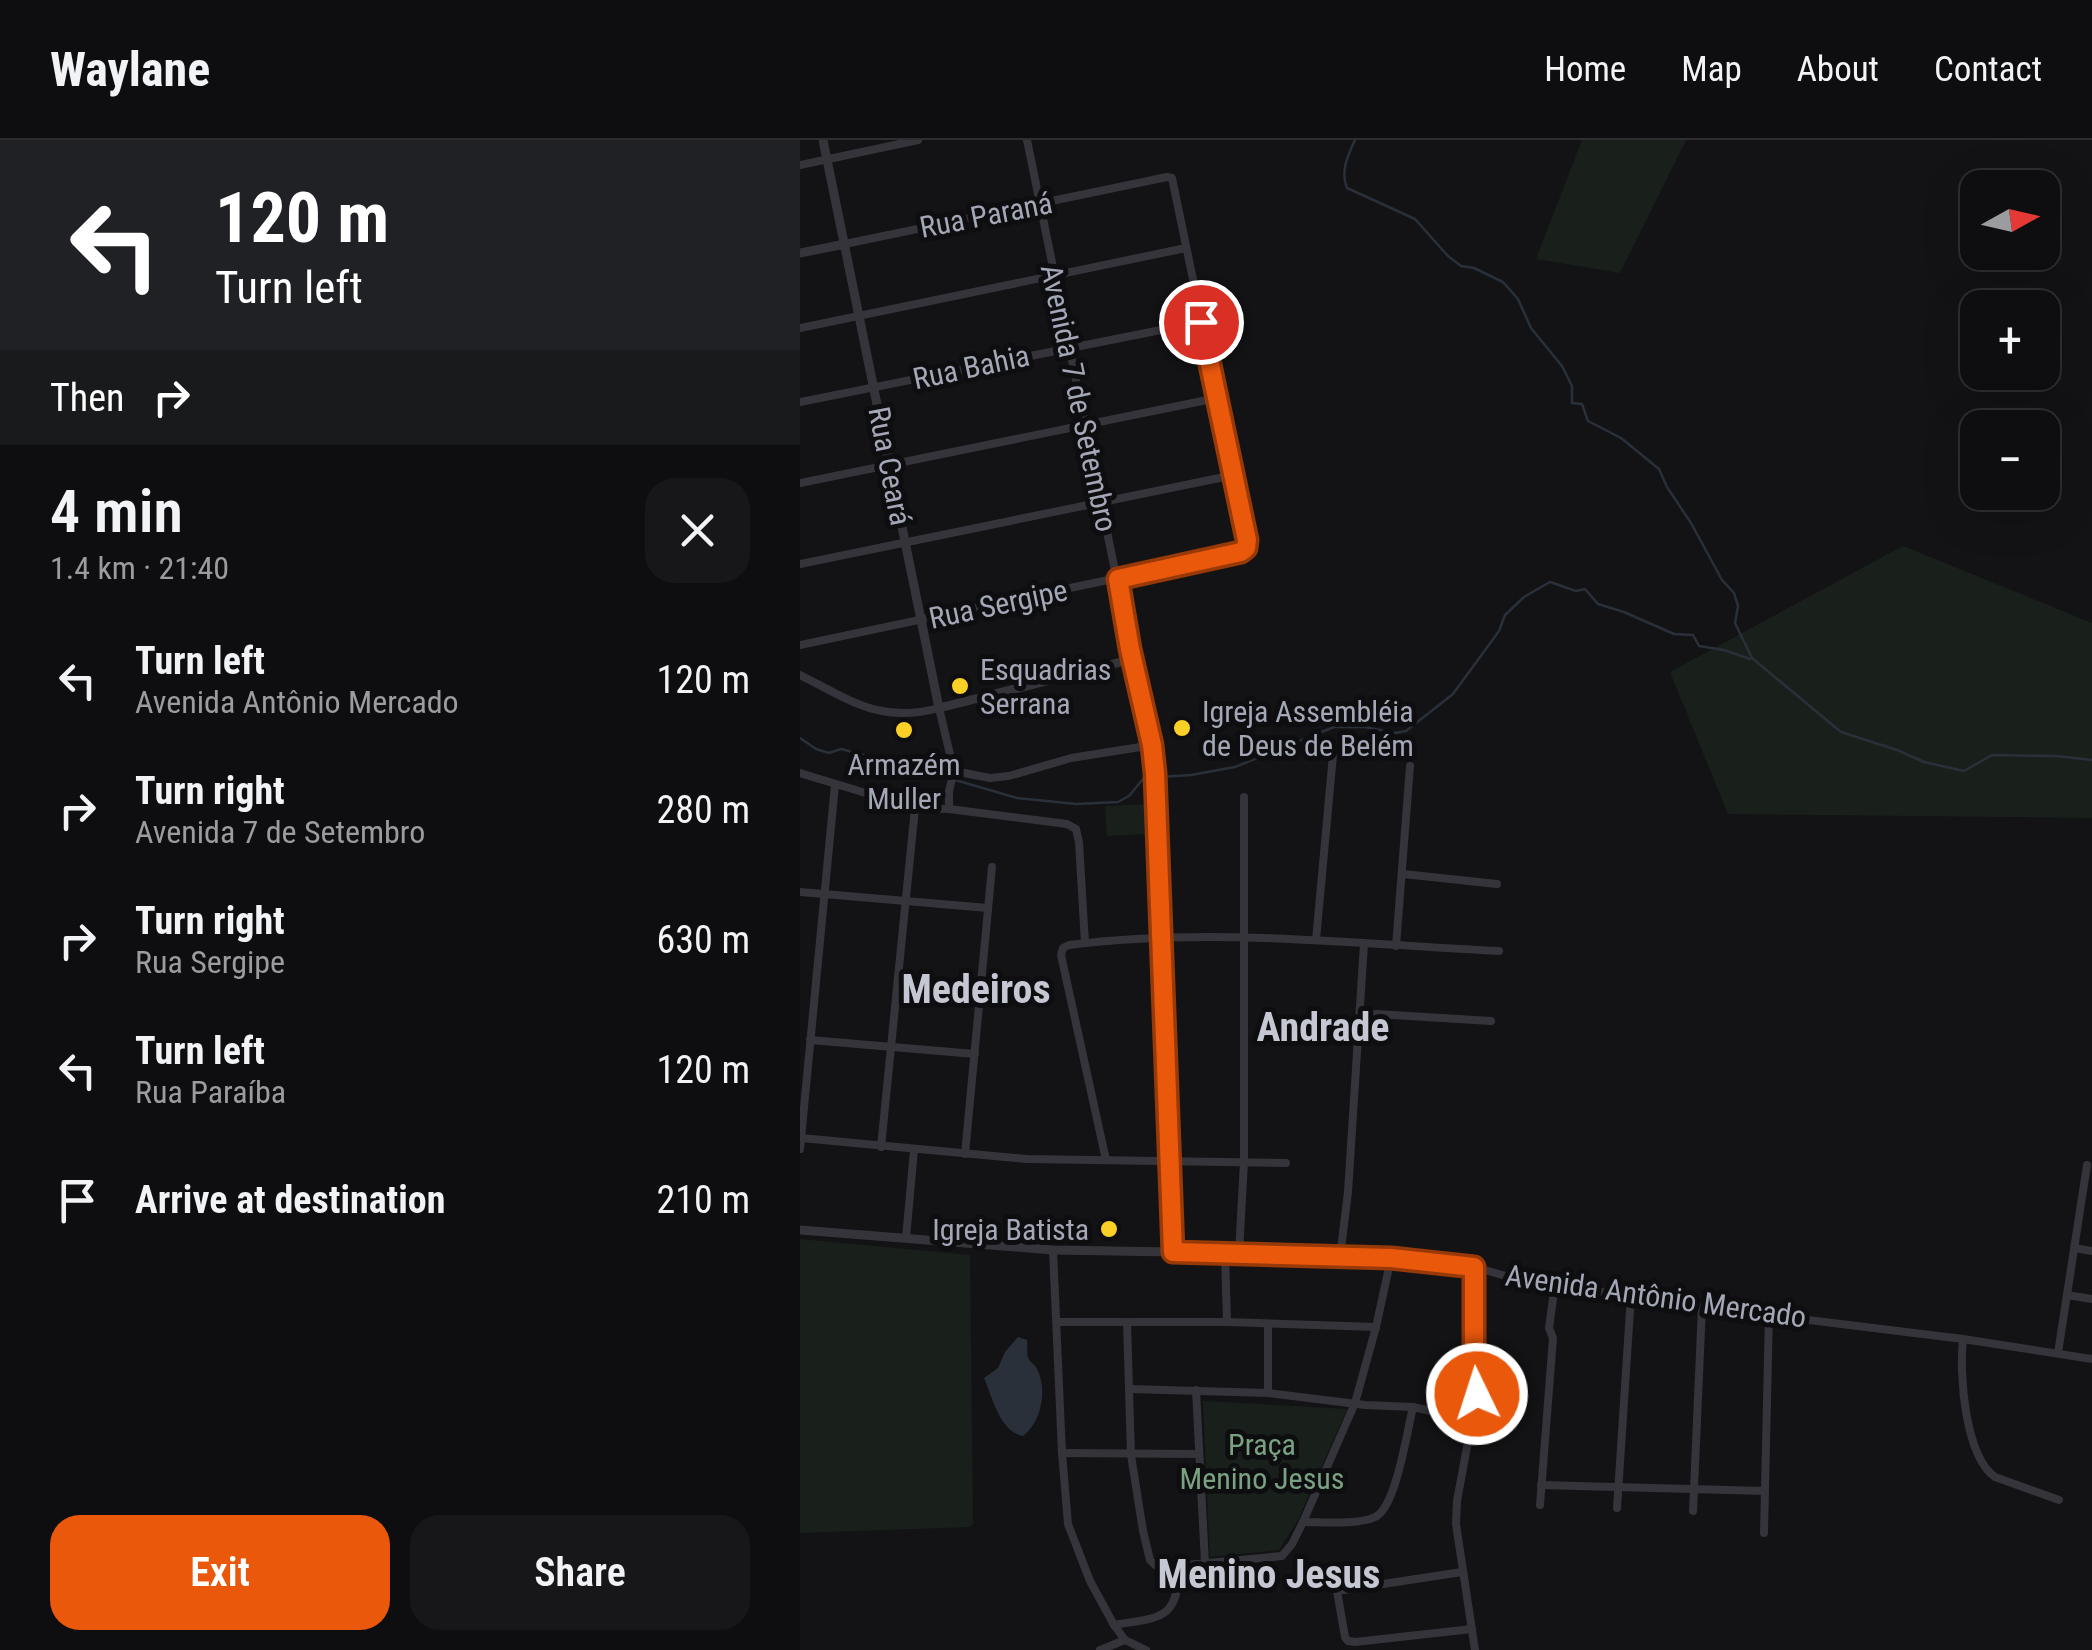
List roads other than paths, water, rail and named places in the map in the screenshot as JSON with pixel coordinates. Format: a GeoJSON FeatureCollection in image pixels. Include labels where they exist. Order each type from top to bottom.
{"type":"FeatureCollection","features":[{"type":"Feature","properties":{"kind":"street","name":"Rua Ceará"},"geometry":{"type":"LineString","coordinates":[[823,140],[953,774],[949,808]]}},
{"type":"Feature","properties":{"kind":"street"},"geometry":{"type":"LineString","coordinates":[[800,164],[918,140]]}},
{"type":"Feature","properties":{"kind":"street","name":"Avenida 7 de Setembro"},"geometry":{"type":"LineString","coordinates":[[1027,140],[1152,745],[1173,1252]]}},
{"type":"Feature","properties":{"kind":"street","name":"Rua Paraná"},"geometry":{"type":"LineString","coordinates":[[800,253],[1167,177],[1172,178],[1186,248]]}},
{"type":"Feature","properties":{"kind":"street"},"geometry":{"type":"LineString","coordinates":[[800,328],[1186,248],[1234,475],[800,564]]}},
{"type":"Feature","properties":{"kind":"street","name":"Rua Bahia"},"geometry":{"type":"LineString","coordinates":[[800,402],[1201,322]]}},
{"type":"Feature","properties":{"kind":"street"},"geometry":{"type":"LineString","coordinates":[[800,483],[1217,398]]}},
{"type":"Feature","properties":{"kind":"street","name":"Rua Sergipe"},"geometry":{"type":"LineString","coordinates":[[800,645],[1241,552],[1247,540],[1234,475]]}},
{"type":"Feature","properties":{"kind":"street"},"geometry":{"type":"LineString","coordinates":[[800,674],[866,708],[916,714],[1133,659]]}},
{"type":"Feature","properties":{"kind":"street"},"geometry":{"type":"LineString","coordinates":[[953,774],[1009,776],[1070,758],[1152,745]]}},
{"type":"Feature","properties":{"kind":"street"},"geometry":{"type":"LineString","coordinates":[[1316,940],[1333,755]]}},
{"type":"Feature","properties":{"kind":"street"},"geometry":{"type":"LineString","coordinates":[[1396,946],[1410,766]]}},
{"type":"Feature","properties":{"kind":"street"},"geometry":{"type":"LineString","coordinates":[[800,773],[915,808],[949,808],[1076,828],[1085,943]]}},
{"type":"Feature","properties":{"kind":"street"},"geometry":{"type":"LineString","coordinates":[[800,1149],[834,784]]}},
{"type":"Feature","properties":{"kind":"street"},"geometry":{"type":"LineString","coordinates":[[931,809],[950,790]]}},
{"type":"Feature","properties":{"kind":"street"},"geometry":{"type":"LineString","coordinates":[[1239,1253],[1244,1162],[1244,798]]}},
{"type":"Feature","properties":{"kind":"street"},"geometry":{"type":"LineString","coordinates":[[881,1147],[915,808]]}},
{"type":"Feature","properties":{"kind":"street"},"geometry":{"type":"LineString","coordinates":[[966,1154],[992,867]]}},
{"type":"Feature","properties":{"kind":"street"},"geometry":{"type":"LineString","coordinates":[[1403,874],[1498,884]]}},
{"type":"Feature","properties":{"kind":"street"},"geometry":{"type":"LineString","coordinates":[[800,892],[988,908]]}},
{"type":"Feature","properties":{"kind":"street"},"geometry":{"type":"LineString","coordinates":[[1106,1160],[1061,954],[1070,944],[1160,936],[1316,940],[1499,952]]}},
{"type":"Feature","properties":{"kind":"street"},"geometry":{"type":"LineString","coordinates":[[1340,1256],[1348,1192],[1364,944]]}},
{"type":"Feature","properties":{"kind":"street"},"geometry":{"type":"LineString","coordinates":[[1360,1013],[1491,1021]]}},
{"type":"Feature","properties":{"kind":"street"},"geometry":{"type":"LineString","coordinates":[[810,1040],[975,1054]]}},
{"type":"Feature","properties":{"kind":"street"},"geometry":{"type":"LineString","coordinates":[[801,1138],[1027,1159],[1286,1163]]}},
{"type":"Feature","properties":{"kind":"street"},"geometry":{"type":"LineString","coordinates":[[906,1238],[914,1150]]}},
{"type":"Feature","properties":{"kind":"street"},"geometry":{"type":"LineString","coordinates":[[2058,1353],[2087,1166]]}},
{"type":"Feature","properties":{"kind":"street","name":"Avenida Antônio Mercado"},"geometry":{"type":"LineString","coordinates":[[800,1230],[1053,1250],[1391,1258],[1474,1267],[1520,1280],[1702,1307],[2092,1358]]}},
{"type":"Feature","properties":{"kind":"street"},"geometry":{"type":"LineString","coordinates":[[2074,1248],[2092,1251]]}},
{"type":"Feature","properties":{"kind":"street"},"geometry":{"type":"LineString","coordinates":[[1053,1250],[1068,1524],[1090,1581],[1114,1625],[1125,1640],[1146,1650]]}},
{"type":"Feature","properties":{"kind":"street"},"geometry":{"type":"LineString","coordinates":[[1225,1253],[1227,1322]]}},
{"type":"Feature","properties":{"kind":"street"},"geometry":{"type":"LineString","coordinates":[[1127,1322],[1131,1455],[1150,1560],[1155,1566],[1179,1566],[1282,1556],[1303,1522],[1355,1403],[1391,1258]]}},
{"type":"Feature","properties":{"kind":"street"},"geometry":{"type":"LineString","coordinates":[[1474,1267],[1476,1410],[1456,1512],[1475,1650]]}},
{"type":"Feature","properties":{"kind":"street"},"geometry":{"type":"LineString","coordinates":[[1540,1506],[1553,1338],[1549,1328],[1555,1284]]}},
{"type":"Feature","properties":{"kind":"street"},"geometry":{"type":"LineString","coordinates":[[1617,1508],[1631,1295]]}},
{"type":"Feature","properties":{"kind":"street"},"geometry":{"type":"LineString","coordinates":[[2067,1295],[2092,1299]]}},
{"type":"Feature","properties":{"kind":"street"},"geometry":{"type":"LineString","coordinates":[[1693,1511],[1702,1307]]}},
{"type":"Feature","properties":{"kind":"street"},"geometry":{"type":"LineString","coordinates":[[1764,1533],[1769,1313]]}},
{"type":"Feature","properties":{"kind":"street"},"geometry":{"type":"LineString","coordinates":[[1057,1322],[1376,1326]]}},
{"type":"Feature","properties":{"kind":"street"},"geometry":{"type":"LineString","coordinates":[[1268,1324],[1268,1394]]}},
{"type":"Feature","properties":{"kind":"street"},"geometry":{"type":"LineString","coordinates":[[1962,1339],[1964,1400],[1980,1462],[1995,1477],[2059,1500]]}},
{"type":"Feature","properties":{"kind":"street"},"geometry":{"type":"LineString","coordinates":[[1130,1389],[1268,1394],[1413,1407],[1472,1420]]}},
{"type":"Feature","properties":{"kind":"street"},"geometry":{"type":"LineString","coordinates":[[1196,1390],[1205,1564]]}},
{"type":"Feature","properties":{"kind":"street"},"geometry":{"type":"LineString","coordinates":[[1303,1522],[1361,1520],[1376,1517],[1386,1509],[1413,1407]]}},
{"type":"Feature","properties":{"kind":"street"},"geometry":{"type":"LineString","coordinates":[[1062,1453],[1198,1454]]}},
{"type":"Feature","properties":{"kind":"street"},"geometry":{"type":"LineString","coordinates":[[1541,1485],[1765,1491]]}},
{"type":"Feature","properties":{"kind":"street"},"geometry":{"type":"LineString","coordinates":[[1114,1625],[1168,1612],[1176,1600],[1179,1566]]}},
{"type":"Feature","properties":{"kind":"street"},"geometry":{"type":"LineString","coordinates":[[1462,1572],[1338,1591],[1345,1637],[1354,1642],[1472,1629]]}},
{"type":"Feature","properties":{"kind":"street"},"geometry":{"type":"LineString","coordinates":[[1100,1650],[1125,1640]]}},
{"type":"Feature","properties":{"kind":"waterway"},"geometry":{"type":"LineString","coordinates":[[1355,140],[1345,170],[1347,188],[1415,219],[1461,266],[1503,282],[1518,299],[1531,328],[1562,366],[1572,386],[1572,403],[1582,404],[1588,421],[1621,438],[1659,469],[1722,580],[1734,593],[1738,606],[1735,623],[1752,658],[1841,732],[1924,762],[1964,771],[1992,755],[2092,760]]}},
{"type":"Feature","properties":{"kind":"waterway"},"geometry":{"type":"LineString","coordinates":[[1160,777],[1235,767],[1334,727],[1406,731],[1453,694],[1499,631],[1505,615],[1524,597],[1550,582],[1576,591],[1585,589],[1598,604],[1674,634],[1693,635],[1699,646],[1750,659]]}},
{"type":"Feature","properties":{"kind":"waterway"},"geometry":{"type":"LineString","coordinates":[[800,738],[829,753],[841,749],[864,755],[869,769],[896,776],[945,777],[1017,798],[1076,804],[1118,802],[1129,796],[1143,779],[1152,778]]}},
{"type":"Feature","properties":{"kind":"place","name":"Esquadrias Serrana"},"geometry":{"type":"Point","coordinates":[960,686]}},
{"type":"Feature","properties":{"kind":"place","name":"Igreja Assembléia de Deus de Belém"},"geometry":{"type":"Point","coordinates":[1182,728]}},
{"type":"Feature","properties":{"kind":"place","name":"Armazém Muller"},"geometry":{"type":"Point","coordinates":[904,730]}},
{"type":"Feature","properties":{"kind":"place","name":"Igreja Batista"},"geometry":{"type":"Point","coordinates":[1109,1229]}},
{"type":"Feature","properties":{"kind":"district","name":"Medeiros"},"geometry":{"type":"Point","coordinates":[976,989]}},
{"type":"Feature","properties":{"kind":"district","name":"Andrade"},"geometry":{"type":"Point","coordinates":[1323,1027]}},
{"type":"Feature","properties":{"kind":"district","name":"Menino Jesus"},"geometry":{"type":"Point","coordinates":[1269,1574]}},
{"type":"Feature","properties":{"kind":"park label","name":"Praça Menino Jesus"},"geometry":{"type":"Point","coordinates":[1262,1461]}}]}
